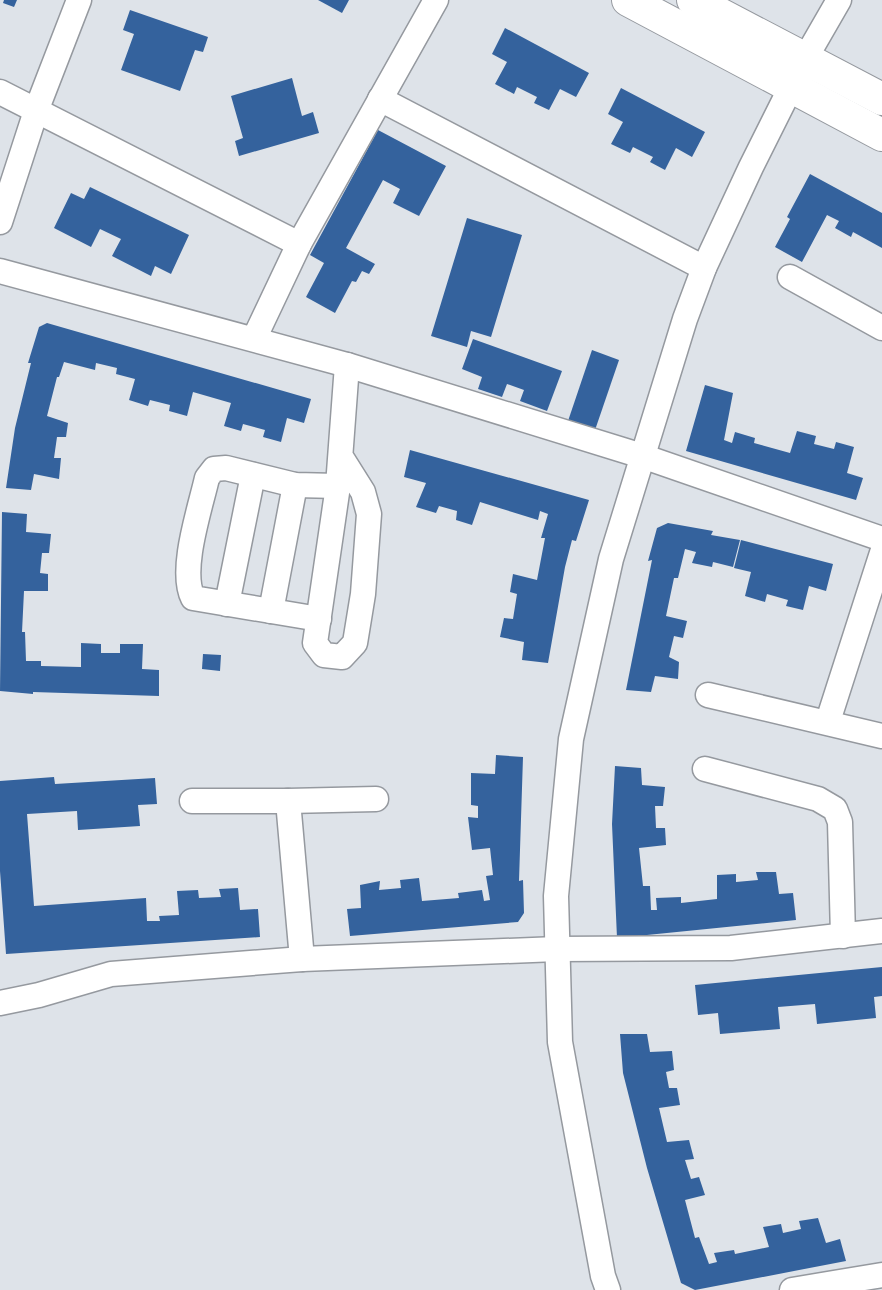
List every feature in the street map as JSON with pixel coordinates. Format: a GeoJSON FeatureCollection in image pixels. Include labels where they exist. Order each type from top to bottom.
{"type":"FeatureCollection","features":[{"type":"Feature","properties":{"kind":"main road"},"geometry":{"type":"LineString","coordinates":[[628,0],[882,135]]}},
{"type":"Feature","properties":{"kind":"main road"},"geometry":{"type":"LineString","coordinates":[[693,0],[882,99]]}},
{"type":"Feature","properties":{"kind":"street"},"geometry":{"type":"LineString","coordinates":[[0,222],[36,111],[79,0]]}},
{"type":"Feature","properties":{"kind":"street"},"geometry":{"type":"LineString","coordinates":[[254,339],[299,244],[436,0]]}},
{"type":"Feature","properties":{"kind":"street"},"geometry":{"type":"LineString","coordinates":[[608,1290],[603,1276],[560,1042],[556,896],[571,739],[611,559],[661,390],[704,268],[805,59],[839,0]]}},
{"type":"Feature","properties":{"kind":"street"},"geometry":{"type":"LineString","coordinates":[[0,92],[299,244]]}},
{"type":"Feature","properties":{"kind":"street"},"geometry":{"type":"LineString","coordinates":[[380,99],[704,268]]}},
{"type":"Feature","properties":{"kind":"street"},"geometry":{"type":"LineString","coordinates":[[0,271],[347,365],[642,456],[882,539]]}},
{"type":"Feature","properties":{"kind":"street"},"geometry":{"type":"LineString","coordinates":[[790,278],[882,328]]}},
{"type":"Feature","properties":{"kind":"street"},"geometry":{"type":"LineString","coordinates":[[341,457],[363,492],[369,514],[363,594],[355,644],[342,657],[324,655],[315,643],[338,486],[347,365]]}},
{"type":"Feature","properties":{"kind":"street"},"geometry":{"type":"LineString","coordinates":[[319,619],[193,598],[189,590],[188,568],[204,489],[207,478],[214,469],[226,468],[295,485],[338,486]]}},
{"type":"Feature","properties":{"kind":"street"},"geometry":{"type":"LineString","coordinates":[[226,604],[253,475]]}},
{"type":"Feature","properties":{"kind":"street"},"geometry":{"type":"LineString","coordinates":[[271,612],[295,485]]}},
{"type":"Feature","properties":{"kind":"street"},"geometry":{"type":"LineString","coordinates":[[828,721],[882,553]]}},
{"type":"Feature","properties":{"kind":"street"},"geometry":{"type":"LineString","coordinates":[[708,695],[828,721],[882,736]]}},
{"type":"Feature","properties":{"kind":"street"},"geometry":{"type":"LineString","coordinates":[[705,769],[819,799],[835,809],[840,822],[843,936]]}},
{"type":"Feature","properties":{"kind":"street"},"geometry":{"type":"LineString","coordinates":[[192,801],[376,799]]}},
{"type":"Feature","properties":{"kind":"street"},"geometry":{"type":"LineString","coordinates":[[288,801],[302,959]]}},
{"type":"Feature","properties":{"kind":"street"},"geometry":{"type":"LineString","coordinates":[[0,1003],[39,995],[111,974],[302,959],[556,949],[731,948],[882,931]]}},
{"type":"Feature","properties":{"kind":"street"},"geometry":{"type":"LineString","coordinates":[[792,1290],[882,1275]]}},
{"type":"Feature","properties":{"kind":"building"},"geometry":{"type":"Polygon","coordinates":[[[4,0],[17,0],[14,7],[3,3],[4,0]]]}},
{"type":"Feature","properties":{"kind":"building"},"geometry":{"type":"Polygon","coordinates":[[[318,0],[349,0],[342,13],[318,0]]]}},
{"type":"Feature","properties":{"kind":"building"},"geometry":{"type":"Polygon","coordinates":[[[130,10],[208,37],[203,52],[195,50],[180,91],[121,70],[134,34],[123,30],[130,10]]]}},
{"type":"Feature","properties":{"kind":"building"},"geometry":{"type":"Polygon","coordinates":[[[505,28],[589,73],[576,97],[560,89],[549,110],[534,103],[537,97],[517,87],[514,94],[495,84],[507,62],[492,54],[505,28]]]}},
{"type":"Feature","properties":{"kind":"building"},"geometry":{"type":"Polygon","coordinates":[[[292,78],[302,116],[313,112],[319,133],[239,156],[235,141],[243,138],[231,96],[292,78]]]}},
{"type":"Feature","properties":{"kind":"building"},"geometry":{"type":"Polygon","coordinates":[[[621,88],[705,132],[692,157],[676,148],[665,170],[650,162],[653,157],[633,147],[630,153],[611,144],[623,122],[608,114],[621,88]]]}},
{"type":"Feature","properties":{"kind":"building"},"geometry":{"type":"Polygon","coordinates":[[[378,130],[446,166],[419,216],[393,203],[400,189],[383,180],[346,248],[375,264],[369,274],[362,271],[356,282],[352,281],[335,313],[306,297],[324,263],[310,255],[378,130]]]}},
{"type":"Feature","properties":{"kind":"building"},"geometry":{"type":"Polygon","coordinates":[[[810,174],[882,213],[882,248],[853,232],[851,237],[835,228],[839,221],[827,215],[802,262],[775,247],[790,219],[787,217],[810,174]]]}},
{"type":"Feature","properties":{"kind":"building"},"geometry":{"type":"Polygon","coordinates":[[[90,187],[189,235],[171,274],[155,266],[151,276],[112,256],[121,239],[100,229],[91,247],[54,228],[71,193],[84,199],[90,187]]]}},
{"type":"Feature","properties":{"kind":"building"},"geometry":{"type":"Polygon","coordinates":[[[467,218],[522,235],[491,337],[471,331],[467,347],[431,336],[467,218]]]}},
{"type":"Feature","properties":{"kind":"building"},"geometry":{"type":"Polygon","coordinates":[[[47,323],[311,399],[304,423],[287,418],[281,442],[263,437],[265,430],[243,424],[241,431],[224,426],[231,403],[193,392],[187,416],[169,411],[170,405],[150,400],[148,406],[129,400],[135,379],[116,374],[117,368],[96,363],[95,370],[64,362],[59,377],[57,377],[47,416],[68,423],[66,437],[57,437],[54,458],[61,458],[59,479],[34,474],[31,490],[6,488],[15,428],[31,363],[28,363],[39,327],[47,323]]]}},
{"type":"Feature","properties":{"kind":"building"},"geometry":{"type":"Polygon","coordinates":[[[473,339],[562,371],[547,411],[520,401],[524,390],[507,384],[502,397],[478,389],[482,377],[462,369],[473,339]]]}},
{"type":"Feature","properties":{"kind":"building"},"geometry":{"type":"Polygon","coordinates":[[[592,350],[619,360],[594,433],[567,424],[592,350]]]}},
{"type":"Feature","properties":{"kind":"building"},"geometry":{"type":"Polygon","coordinates":[[[705,385],[733,393],[724,440],[732,443],[735,432],[755,438],[754,443],[790,453],[797,431],[816,436],[814,444],[834,449],[836,442],[854,447],[847,473],[863,478],[856,500],[686,451],[705,385]]]}},
{"type":"Feature","properties":{"kind":"building"},"geometry":{"type":"Polygon","coordinates":[[[410,450],[589,500],[576,541],[572,540],[565,567],[548,663],[522,660],[524,642],[500,637],[504,618],[513,619],[517,594],[510,592],[513,574],[537,580],[545,538],[541,538],[548,514],[540,511],[538,520],[480,502],[472,525],[456,520],[457,511],[439,506],[436,513],[416,507],[426,483],[404,477],[410,450]]]}},
{"type":"Feature","properties":{"kind":"building"},"geometry":{"type":"Polygon","coordinates":[[[2,512],[27,514],[26,532],[51,534],[49,553],[42,553],[40,573],[48,574],[48,591],[24,591],[22,632],[25,632],[26,661],[41,661],[41,666],[81,667],[81,643],[101,644],[101,653],[120,653],[120,644],[143,644],[142,669],[159,670],[159,696],[33,692],[33,694],[0,691],[2,512]]]}},
{"type":"Feature","properties":{"kind":"building"},"geometry":{"type":"Polygon","coordinates":[[[668,523],[713,531],[711,535],[740,540],[733,567],[713,562],[712,567],[692,563],[696,552],[685,549],[678,578],[674,578],[666,616],[687,621],[683,638],[674,636],[669,657],[679,662],[678,679],[655,676],[651,692],[626,690],[652,560],[648,561],[657,528],[668,523]]]}},
{"type":"Feature","properties":{"kind":"building"},"geometry":{"type":"Polygon","coordinates":[[[741,540],[833,564],[826,591],[809,586],[803,610],[786,606],[788,600],[767,594],[765,602],[745,596],[751,572],[734,568],[741,540]]]}},
{"type":"Feature","properties":{"kind":"building"},"geometry":{"type":"Polygon","coordinates":[[[203,654],[221,655],[220,671],[202,669],[203,654]]]}},
{"type":"Feature","properties":{"kind":"building"},"geometry":{"type":"Polygon","coordinates":[[[496,755],[523,757],[519,881],[523,880],[524,913],[518,922],[350,936],[347,909],[361,908],[360,885],[380,881],[379,890],[401,888],[400,880],[419,878],[422,901],[459,898],[458,893],[482,890],[484,901],[490,900],[486,876],[493,875],[490,848],[472,850],[468,817],[478,818],[478,806],[471,805],[471,773],[495,774],[496,755]]]}},
{"type":"Feature","properties":{"kind":"building"},"geometry":{"type":"Polygon","coordinates":[[[615,766],[641,768],[642,785],[665,787],[663,806],[655,806],[656,828],[665,828],[666,845],[639,848],[643,886],[650,886],[651,910],[657,910],[656,898],[681,897],[681,903],[717,899],[717,875],[736,874],[736,882],[758,880],[756,872],[776,872],[779,894],[793,893],[796,920],[617,938],[612,824],[615,766]]]}},
{"type":"Feature","properties":{"kind":"building"},"geometry":{"type":"Polygon","coordinates":[[[54,777],[55,784],[155,778],[157,804],[138,805],[140,826],[78,830],[77,811],[27,814],[34,906],[146,898],[147,921],[160,921],[159,916],[179,915],[177,891],[198,890],[199,898],[221,897],[219,889],[238,888],[240,910],[258,909],[260,937],[6,954],[0,871],[0,781],[54,777]]]}},
{"type":"Feature","properties":{"kind":"building"},"geometry":{"type":"Polygon","coordinates":[[[882,967],[882,996],[874,997],[876,1018],[817,1024],[815,1004],[778,1007],[780,1029],[720,1034],[718,1013],[698,1015],[695,985],[882,967]]]}},
{"type":"Feature","properties":{"kind":"building"},"geometry":{"type":"Polygon","coordinates":[[[620,1034],[647,1034],[650,1052],[672,1051],[674,1070],[666,1072],[669,1088],[677,1088],[680,1105],[659,1108],[667,1142],[689,1140],[694,1159],[685,1160],[691,1179],[699,1177],[705,1195],[685,1200],[695,1238],[699,1237],[709,1264],[717,1262],[714,1253],[734,1250],[735,1254],[769,1247],[763,1227],[781,1224],[783,1233],[801,1229],[799,1221],[818,1218],[826,1243],[840,1239],[846,1261],[695,1290],[681,1283],[647,1168],[623,1073],[620,1034]]]}}]}
